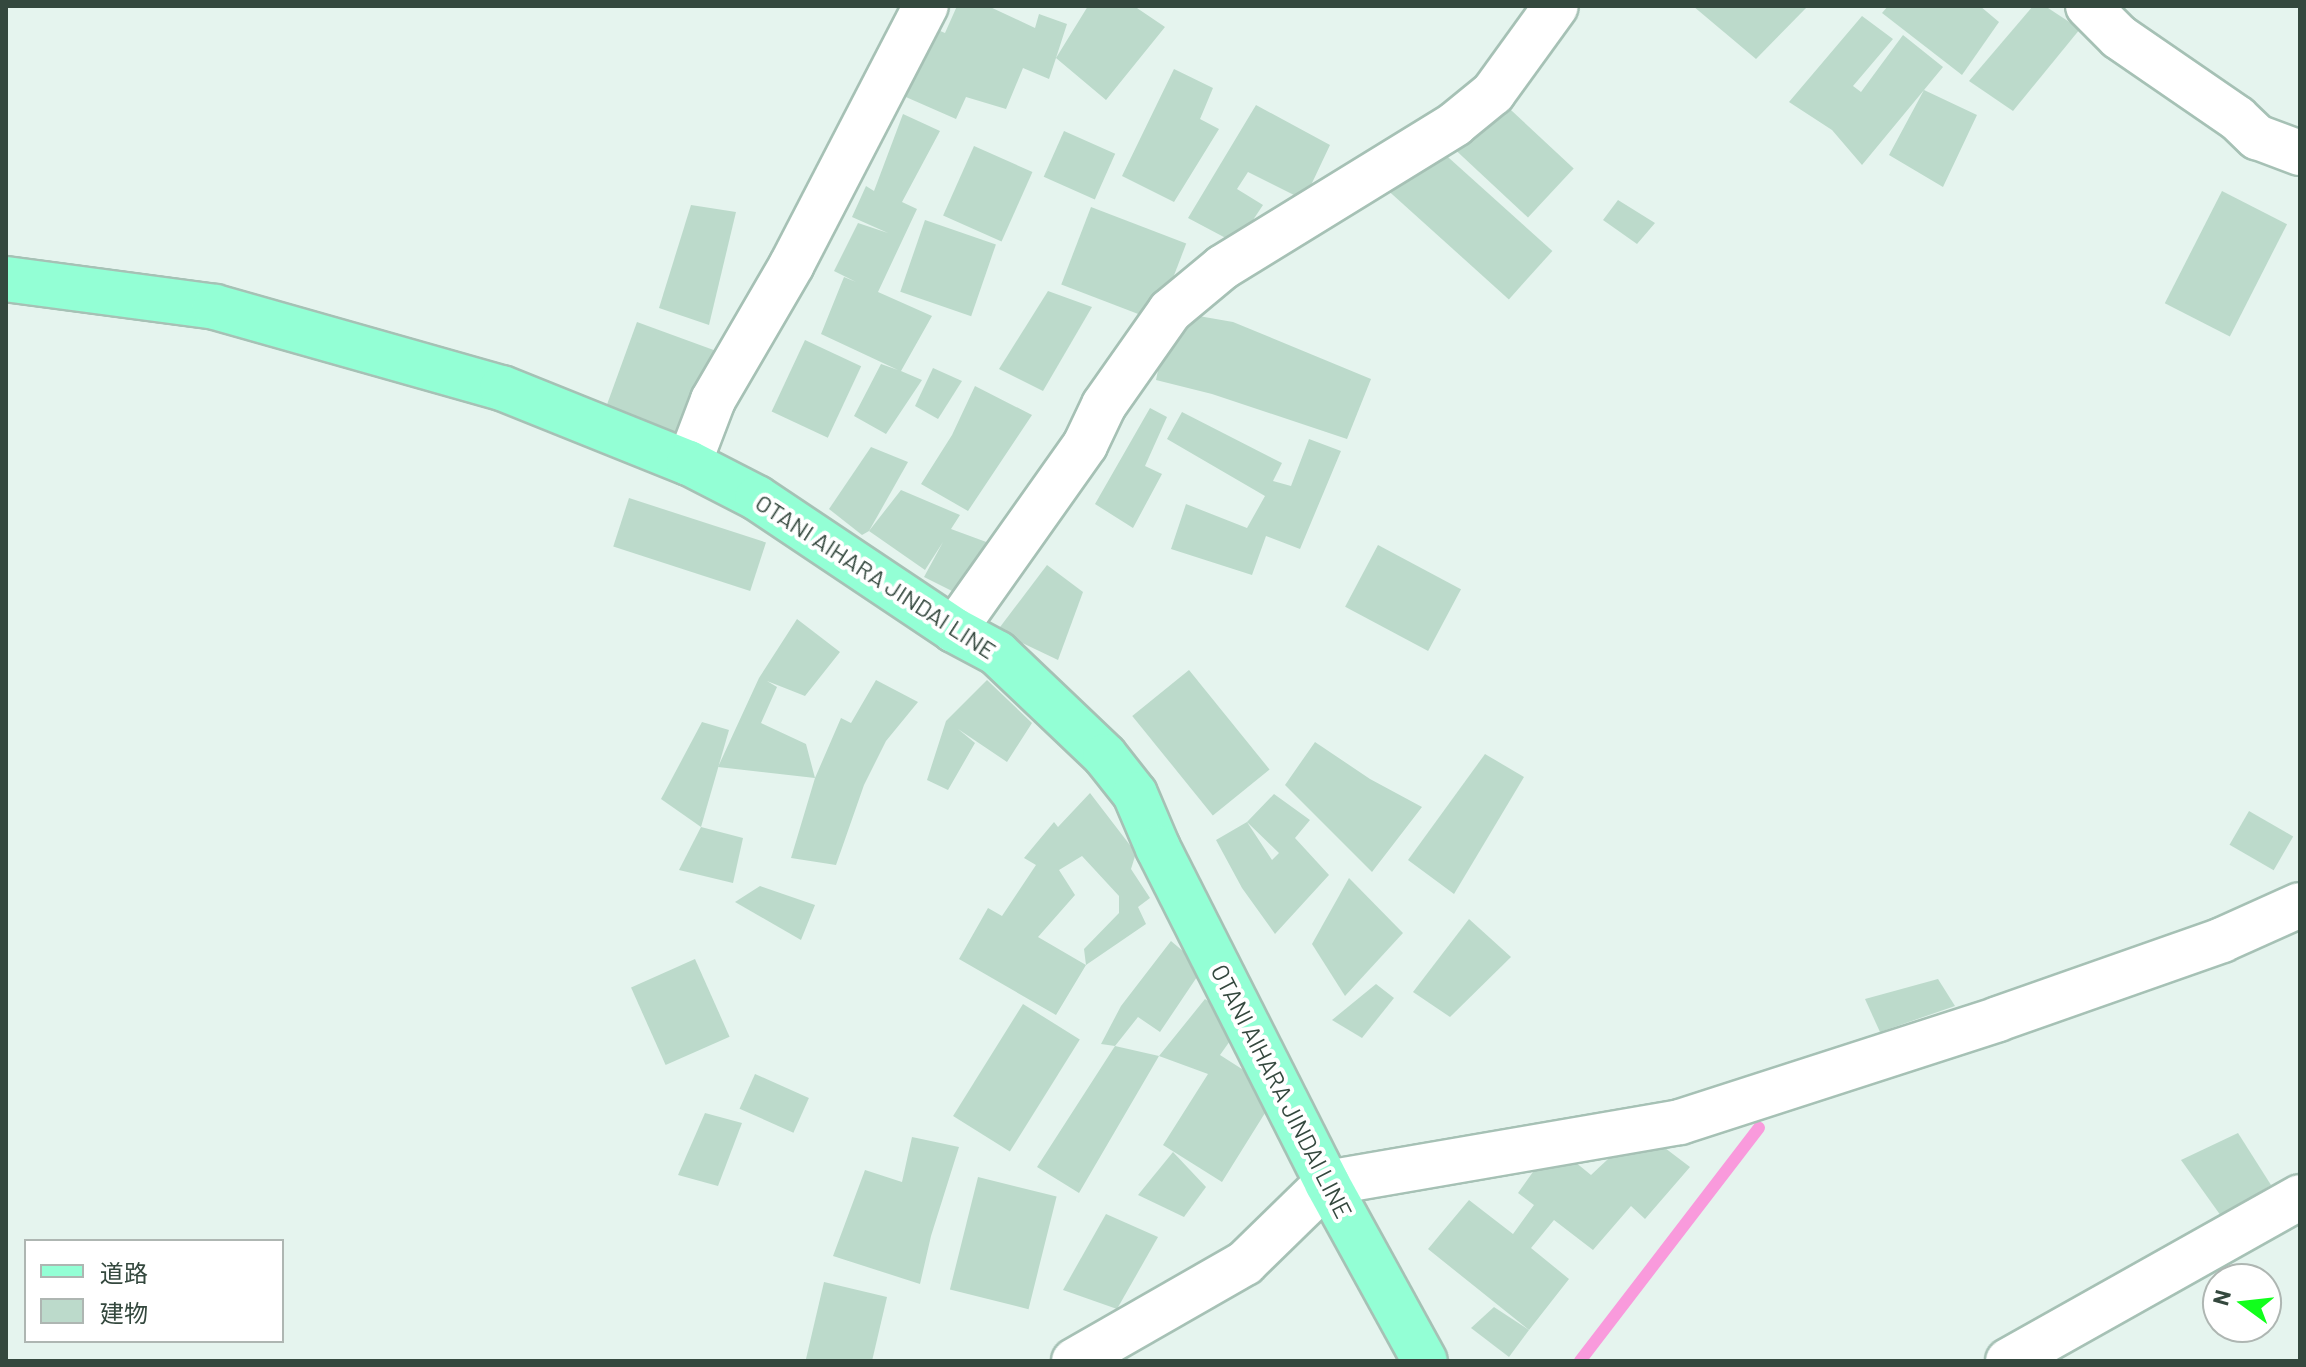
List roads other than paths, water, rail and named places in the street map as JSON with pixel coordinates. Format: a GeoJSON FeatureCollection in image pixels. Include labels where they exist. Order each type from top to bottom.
{"type":"FeatureCollection","features":[{"type":"Feature","properties":{"kind":"main road","name":"OTANI AIHARA JINDAI LINE"},"geometry":{"type":"LineString","coordinates":[[6,279],[215,307],[502,388],[689,463],[757,498],[954,630],[997,653],[1105,756],[1135,794],[1158,848],[1327,1183],[1425,1361]]}},
{"type":"Feature","properties":{"kind":"street"},"geometry":{"type":"LineString","coordinates":[[689,463],[713,400],[792,264],[926,6]]}},
{"type":"Feature","properties":{"kind":"street"},"geometry":{"type":"LineString","coordinates":[[954,630],[1085,445],[1104,405],[1170,311],[1223,267],[1455,124],[1493,93],[1556,6]]}},
{"type":"Feature","properties":{"kind":"street"},"geometry":{"type":"LineString","coordinates":[[2088,6],[2119,37],[2237,118],[2257,137],[2300,153]]}},
{"type":"Feature","properties":{"kind":"street"},"geometry":{"type":"LineString","coordinates":[[1074,1361],[1245,1263],[1327,1183],[1680,1122],[2013,1014],[2222,940],[2300,905]]}},
{"type":"Feature","properties":{"kind":"street"},"geometry":{"type":"LineString","coordinates":[[2008,1361],[2300,1197]]}},
{"type":"Feature","properties":{"kind":"waterway"},"geometry":{"type":"LineString","coordinates":[[1580,1361],[1759,1128]]}}]}
